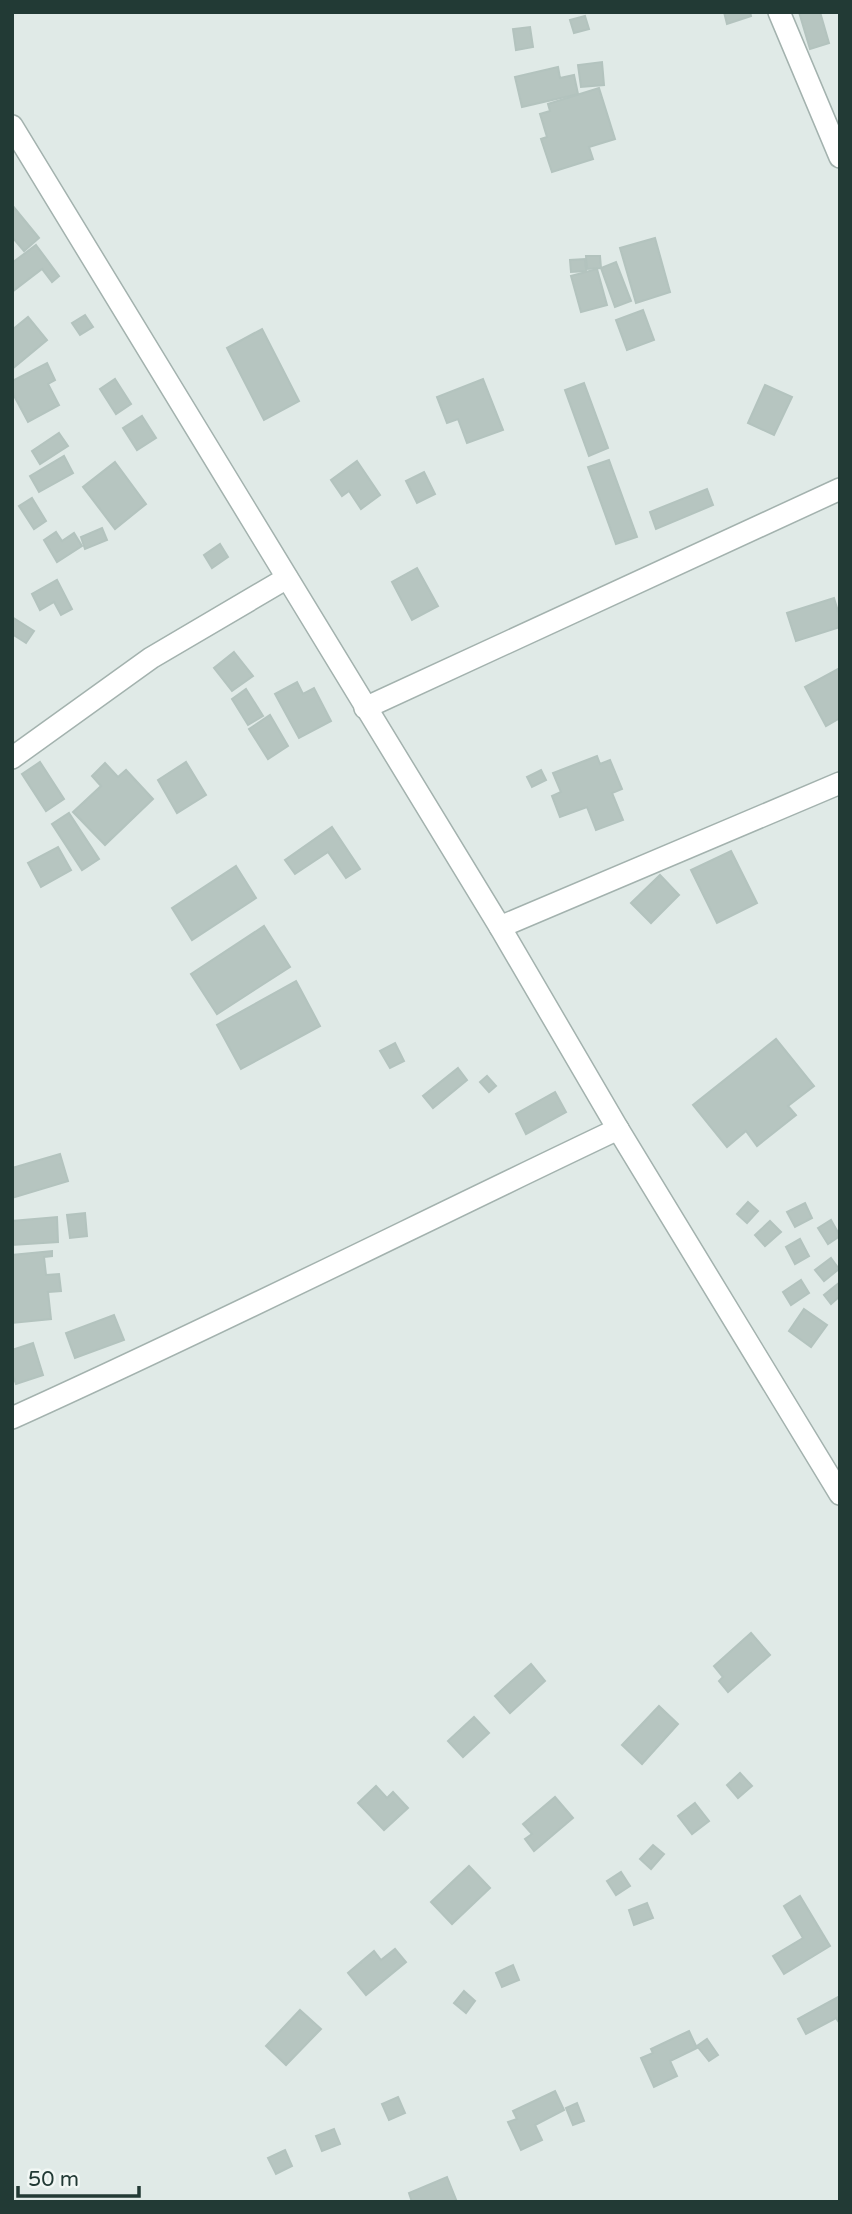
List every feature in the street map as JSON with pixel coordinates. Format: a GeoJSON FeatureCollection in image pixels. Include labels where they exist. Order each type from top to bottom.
{"type":"FeatureCollection","features":[{"type":"Feature","properties":{"kind":"street"},"geometry":{"type":"LineString","coordinates":[[779,12],[840,157]]}},
{"type":"Feature","properties":{"kind":"street"},"geometry":{"type":"LineString","coordinates":[[12,125],[500,927],[618,1129],[840,1494]]}},
{"type":"Feature","properties":{"kind":"street"},"geometry":{"type":"LineString","coordinates":[[365,708],[840,489]]}},
{"type":"Feature","properties":{"kind":"street"},"geometry":{"type":"LineString","coordinates":[[12,758],[151,658],[287,578]]}},
{"type":"Feature","properties":{"kind":"street"},"geometry":{"type":"LineString","coordinates":[[500,927],[840,783]]}},
{"type":"Feature","properties":{"kind":"street"},"geometry":{"type":"LineString","coordinates":[[12,1418],[149,1356],[618,1129]]}},
{"type":"Feature","properties":{"kind":"building"},"geometry":{"type":"Polygon","coordinates":[[[724,12],[750,12],[751,16],[727,24],[724,12]]]}},
{"type":"Feature","properties":{"kind":"building"},"geometry":{"type":"Polygon","coordinates":[[[799,12],[820,12],[829,43],[810,49],[799,12]]]}},
{"type":"Feature","properties":{"kind":"building"},"geometry":{"type":"Polygon","coordinates":[[[585,16],[589,29],[574,33],[570,20],[585,16]]]}},
{"type":"Feature","properties":{"kind":"building"},"geometry":{"type":"Polygon","coordinates":[[[530,27],[533,47],[516,50],[513,29],[530,27]]]}},
{"type":"Feature","properties":{"kind":"building"},"geometry":{"type":"Polygon","coordinates":[[[602,62],[604,85],[581,87],[578,65],[602,62]]]}},
{"type":"Feature","properties":{"kind":"building"},"geometry":{"type":"Polygon","coordinates":[[[558,67],[560,78],[574,75],[578,94],[522,107],[515,77],[558,67]]]}},
{"type":"Feature","properties":{"kind":"building"},"geometry":{"type":"Polygon","coordinates":[[[599,88],[615,139],[589,147],[593,159],[552,172],[541,139],[547,137],[540,114],[550,111],[548,104],[599,88]]]}},
{"type":"Feature","properties":{"kind":"building"},"geometry":{"type":"Polygon","coordinates":[[[12,205],[39,238],[24,251],[12,237],[12,205]]]}},
{"type":"Feature","properties":{"kind":"building"},"geometry":{"type":"Polygon","coordinates":[[[655,238],[670,292],[636,303],[620,248],[655,238]]]}},
{"type":"Feature","properties":{"kind":"building"},"geometry":{"type":"Polygon","coordinates":[[[36,245],[59,276],[52,282],[42,269],[12,292],[12,263],[36,245]]]}},
{"type":"Feature","properties":{"kind":"building"},"geometry":{"type":"Polygon","coordinates":[[[586,256],[600,256],[601,268],[587,269],[586,256]]]}},
{"type":"Feature","properties":{"kind":"building"},"geometry":{"type":"Polygon","coordinates":[[[585,259],[586,271],[571,272],[570,260],[585,259]]]}},
{"type":"Feature","properties":{"kind":"building"},"geometry":{"type":"Polygon","coordinates":[[[616,262],[631,301],[615,307],[601,268],[616,262]]]}},
{"type":"Feature","properties":{"kind":"building"},"geometry":{"type":"Polygon","coordinates":[[[597,269],[607,305],[581,312],[571,276],[597,269]]]}},
{"type":"Feature","properties":{"kind":"building"},"geometry":{"type":"Polygon","coordinates":[[[643,310],[654,340],[627,350],[616,320],[643,310]]]}},
{"type":"Feature","properties":{"kind":"building"},"geometry":{"type":"Polygon","coordinates":[[[85,315],[93,327],[80,335],[72,323],[85,315]]]}},
{"type":"Feature","properties":{"kind":"building"},"geometry":{"type":"Polygon","coordinates":[[[28,317],[47,340],[12,369],[12,330],[28,317]]]}},
{"type":"Feature","properties":{"kind":"building"},"geometry":{"type":"Polygon","coordinates":[[[262,329],[299,401],[264,420],[227,348],[262,329]]]}},
{"type":"Feature","properties":{"kind":"building"},"geometry":{"type":"Polygon","coordinates":[[[47,363],[55,380],[48,384],[59,405],[28,422],[12,392],[12,381],[47,363]]]}},
{"type":"Feature","properties":{"kind":"building"},"geometry":{"type":"Polygon","coordinates":[[[115,379],[131,404],[116,414],[100,389],[115,379]]]}},
{"type":"Feature","properties":{"kind":"building"},"geometry":{"type":"Polygon","coordinates":[[[483,379],[503,430],[467,443],[458,419],[447,423],[437,397],[483,379]]]}},
{"type":"Feature","properties":{"kind":"building"},"geometry":{"type":"Polygon","coordinates":[[[584,383],[608,448],[589,456],[565,390],[584,383]]]}},
{"type":"Feature","properties":{"kind":"building"},"geometry":{"type":"Polygon","coordinates":[[[765,385],[792,397],[774,435],[748,423],[765,385]]]}},
{"type":"Feature","properties":{"kind":"building"},"geometry":{"type":"Polygon","coordinates":[[[142,416],[156,438],[137,450],[123,428],[142,416]]]}},
{"type":"Feature","properties":{"kind":"building"},"geometry":{"type":"Polygon","coordinates":[[[59,433],[68,446],[40,464],[32,451],[59,433]]]}},
{"type":"Feature","properties":{"kind":"building"},"geometry":{"type":"Polygon","coordinates":[[[64,456],[73,473],[39,492],[30,476],[64,456]]]}},
{"type":"Feature","properties":{"kind":"building"},"geometry":{"type":"Polygon","coordinates":[[[609,460],[637,537],[616,544],[588,467],[609,460]]]}},
{"type":"Feature","properties":{"kind":"building"},"geometry":{"type":"Polygon","coordinates":[[[357,461],[380,495],[361,509],[349,491],[342,496],[331,480],[357,461]]]}},
{"type":"Feature","properties":{"kind":"building"},"geometry":{"type":"Polygon","coordinates":[[[115,462],[146,504],[115,529],[83,487],[115,462]]]}},
{"type":"Feature","properties":{"kind":"building"},"geometry":{"type":"Polygon","coordinates":[[[424,472],[435,494],[417,503],[406,481],[424,472]]]}},
{"type":"Feature","properties":{"kind":"building"},"geometry":{"type":"Polygon","coordinates":[[[707,489],[713,505],[656,529],[650,512],[707,489]]]}},
{"type":"Feature","properties":{"kind":"building"},"geometry":{"type":"Polygon","coordinates":[[[32,498],[46,521],[34,529],[19,506],[32,498]]]}},
{"type":"Feature","properties":{"kind":"building"},"geometry":{"type":"Polygon","coordinates":[[[102,528],[107,540],[85,549],[81,537],[102,528]]]}},
{"type":"Feature","properties":{"kind":"building"},"geometry":{"type":"Polygon","coordinates":[[[56,532],[62,541],[74,533],[82,546],[57,562],[44,540],[56,532]]]}},
{"type":"Feature","properties":{"kind":"building"},"geometry":{"type":"Polygon","coordinates":[[[220,544],[228,557],[212,568],[204,555],[220,544]]]}},
{"type":"Feature","properties":{"kind":"building"},"geometry":{"type":"Polygon","coordinates":[[[417,568],[438,606],[412,620],[392,582],[417,568]]]}},
{"type":"Feature","properties":{"kind":"building"},"geometry":{"type":"Polygon","coordinates":[[[57,580],[72,609],[61,615],[54,602],[40,610],[32,594],[57,580]]]}},
{"type":"Feature","properties":{"kind":"building"},"geometry":{"type":"Polygon","coordinates":[[[834,598],[840,627],[796,641],[787,613],[834,598]]]}},
{"type":"Feature","properties":{"kind":"building"},"geometry":{"type":"Polygon","coordinates":[[[12,617],[34,631],[26,643],[12,634],[12,617]]]}},
{"type":"Feature","properties":{"kind":"building"},"geometry":{"type":"Polygon","coordinates":[[[234,652],[253,676],[232,691],[214,668],[234,652]]]}},
{"type":"Feature","properties":{"kind":"building"},"geometry":{"type":"Polygon","coordinates":[[[840,668],[840,718],[826,726],[805,687],[840,668]]]}},
{"type":"Feature","properties":{"kind":"building"},"geometry":{"type":"Polygon","coordinates":[[[297,682],[303,694],[314,688],[331,721],[299,738],[275,694],[297,682]]]}},
{"type":"Feature","properties":{"kind":"building"},"geometry":{"type":"Polygon","coordinates":[[[246,689],[263,716],[248,725],[232,699],[246,689]]]}},
{"type":"Feature","properties":{"kind":"building"},"geometry":{"type":"Polygon","coordinates":[[[270,715],[288,746],[268,759],[249,729],[270,715]]]}},
{"type":"Feature","properties":{"kind":"building"},"geometry":{"type":"Polygon","coordinates":[[[597,756],[600,764],[610,760],[622,789],[612,793],[623,820],[596,830],[587,807],[560,817],[552,796],[561,792],[553,773],[597,756]]]}},
{"type":"Feature","properties":{"kind":"building"},"geometry":{"type":"Polygon","coordinates":[[[40,762],[64,799],[46,811],[22,774],[40,762]]]}},
{"type":"Feature","properties":{"kind":"building"},"geometry":{"type":"Polygon","coordinates":[[[186,762],[206,795],[177,813],[158,780],[186,762]]]}},
{"type":"Feature","properties":{"kind":"building"},"geometry":{"type":"Polygon","coordinates":[[[105,763],[118,777],[126,770],[153,799],[105,845],[73,812],[101,786],[92,776],[105,763]]]}},
{"type":"Feature","properties":{"kind":"building"},"geometry":{"type":"Polygon","coordinates":[[[541,770],[546,780],[532,787],[527,777],[541,770]]]}},
{"type":"Feature","properties":{"kind":"building"},"geometry":{"type":"Polygon","coordinates":[[[69,813],[99,859],[82,870],[52,824],[69,813]]]}},
{"type":"Feature","properties":{"kind":"building"},"geometry":{"type":"Polygon","coordinates":[[[332,827],[360,869],[346,878],[328,852],[295,874],[285,860],[332,827]]]}},
{"type":"Feature","properties":{"kind":"building"},"geometry":{"type":"Polygon","coordinates":[[[58,847],[71,870],[41,887],[28,863],[58,847]]]}},
{"type":"Feature","properties":{"kind":"building"},"geometry":{"type":"Polygon","coordinates":[[[731,851],[757,903],[717,923],[691,870],[731,851]]]}},
{"type":"Feature","properties":{"kind":"building"},"geometry":{"type":"Polygon","coordinates":[[[236,866],[256,898],[192,940],[172,908],[236,866]]]}},
{"type":"Feature","properties":{"kind":"building"},"geometry":{"type":"Polygon","coordinates":[[[660,875],[679,895],[651,923],[631,903],[660,875]]]}},
{"type":"Feature","properties":{"kind":"building"},"geometry":{"type":"Polygon","coordinates":[[[264,926],[290,967],[217,1014],[191,974],[264,926]]]}},
{"type":"Feature","properties":{"kind":"building"},"geometry":{"type":"Polygon","coordinates":[[[296,981],[320,1026],[241,1069],[217,1025],[296,981]]]}},
{"type":"Feature","properties":{"kind":"building"},"geometry":{"type":"Polygon","coordinates":[[[776,1039],[814,1086],[788,1106],[796,1115],[757,1146],[746,1131],[727,1147],[693,1105],[776,1039]]]}},
{"type":"Feature","properties":{"kind":"building"},"geometry":{"type":"Polygon","coordinates":[[[395,1043],[404,1061],[390,1068],[380,1051],[395,1043]]]}},
{"type":"Feature","properties":{"kind":"building"},"geometry":{"type":"Polygon","coordinates":[[[458,1068],[467,1080],[433,1108],[423,1096],[458,1068]]]}},
{"type":"Feature","properties":{"kind":"building"},"geometry":{"type":"Polygon","coordinates":[[[487,1076],[496,1086],[489,1092],[480,1082],[487,1076]]]}},
{"type":"Feature","properties":{"kind":"building"},"geometry":{"type":"Polygon","coordinates":[[[555,1092],[566,1112],[526,1134],[516,1114],[555,1092]]]}},
{"type":"Feature","properties":{"kind":"building"},"geometry":{"type":"Polygon","coordinates":[[[60,1154],[68,1181],[12,1198],[12,1168],[60,1154]]]}},
{"type":"Feature","properties":{"kind":"building"},"geometry":{"type":"Polygon","coordinates":[[[748,1202],[758,1211],[747,1223],[737,1214],[748,1202]]]}},
{"type":"Feature","properties":{"kind":"building"},"geometry":{"type":"Polygon","coordinates":[[[805,1203],[812,1218],[795,1227],[787,1212],[805,1203]]]}},
{"type":"Feature","properties":{"kind":"building"},"geometry":{"type":"Polygon","coordinates":[[[85,1213],[87,1236],[70,1238],[67,1215],[85,1213]]]}},
{"type":"Feature","properties":{"kind":"building"},"geometry":{"type":"Polygon","coordinates":[[[57,1217],[58,1242],[12,1245],[12,1221],[57,1217]]]}},
{"type":"Feature","properties":{"kind":"building"},"geometry":{"type":"Polygon","coordinates":[[[831,1220],[840,1236],[828,1244],[818,1228],[831,1220]]]}},
{"type":"Feature","properties":{"kind":"building"},"geometry":{"type":"Polygon","coordinates":[[[770,1221],[781,1232],[765,1246],[755,1235],[770,1221]]]}},
{"type":"Feature","properties":{"kind":"building"},"geometry":{"type":"Polygon","coordinates":[[[800,1239],[809,1256],[795,1264],[786,1247],[800,1239]]]}},
{"type":"Feature","properties":{"kind":"building"},"geometry":{"type":"Polygon","coordinates":[[[52,1251],[52,1256],[44,1257],[46,1275],[59,1274],[61,1291],[48,1292],[51,1319],[12,1323],[12,1255],[52,1251]]]}},
{"type":"Feature","properties":{"kind":"building"},"geometry":{"type":"Polygon","coordinates":[[[831,1258],[839,1269],[824,1281],[815,1270],[831,1258]]]}},
{"type":"Feature","properties":{"kind":"building"},"geometry":{"type":"Polygon","coordinates":[[[801,1280],[809,1293],[791,1305],[783,1292],[801,1280]]]}},
{"type":"Feature","properties":{"kind":"building"},"geometry":{"type":"Polygon","coordinates":[[[840,1282],[840,1296],[831,1304],[824,1295],[840,1282]]]}},
{"type":"Feature","properties":{"kind":"building"},"geometry":{"type":"Polygon","coordinates":[[[804,1309],[827,1325],[811,1347],[789,1331],[804,1309]]]}},
{"type":"Feature","properties":{"kind":"building"},"geometry":{"type":"Polygon","coordinates":[[[114,1315],[124,1340],[75,1358],[66,1333],[114,1315]]]}},
{"type":"Feature","properties":{"kind":"building"},"geometry":{"type":"Polygon","coordinates":[[[33,1343],[43,1375],[16,1384],[12,1373],[12,1350],[33,1343]]]}},
{"type":"Feature","properties":{"kind":"building"},"geometry":{"type":"Polygon","coordinates":[[[751,1633],[770,1655],[728,1692],[719,1681],[723,1677],[714,1666],[751,1633]]]}},
{"type":"Feature","properties":{"kind":"building"},"geometry":{"type":"Polygon","coordinates":[[[531,1664],[545,1681],[510,1713],[495,1696],[531,1664]]]}},
{"type":"Feature","properties":{"kind":"building"},"geometry":{"type":"Polygon","coordinates":[[[659,1706],[678,1724],[642,1764],[622,1745],[659,1706]]]}},
{"type":"Feature","properties":{"kind":"building"},"geometry":{"type":"Polygon","coordinates":[[[474,1717],[489,1733],[463,1757],[448,1741],[474,1717]]]}},
{"type":"Feature","properties":{"kind":"building"},"geometry":{"type":"Polygon","coordinates":[[[740,1773],[752,1786],[738,1798],[727,1785],[740,1773]]]}},
{"type":"Feature","properties":{"kind":"building"},"geometry":{"type":"Polygon","coordinates":[[[376,1786],[387,1798],[393,1792],[408,1808],[384,1830],[358,1803],[376,1786]]]}},
{"type":"Feature","properties":{"kind":"building"},"geometry":{"type":"Polygon","coordinates":[[[555,1797],[573,1818],[534,1851],[525,1839],[532,1834],[523,1824],[555,1797]]]}},
{"type":"Feature","properties":{"kind":"building"},"geometry":{"type":"Polygon","coordinates":[[[695,1803],[709,1821],[692,1834],[678,1816],[695,1803]]]}},
{"type":"Feature","properties":{"kind":"building"},"geometry":{"type":"Polygon","coordinates":[[[653,1845],[664,1854],[651,1869],[640,1859],[653,1845]]]}},
{"type":"Feature","properties":{"kind":"building"},"geometry":{"type":"Polygon","coordinates":[[[469,1866],[490,1888],[452,1924],[431,1902],[469,1866]]]}},
{"type":"Feature","properties":{"kind":"building"},"geometry":{"type":"Polygon","coordinates":[[[621,1872],[630,1886],[616,1895],[607,1881],[621,1872]]]}},
{"type":"Feature","properties":{"kind":"building"},"geometry":{"type":"Polygon","coordinates":[[[800,1896],[830,1946],[784,1974],[773,1956],[803,1938],[784,1906],[800,1896]]]}},
{"type":"Feature","properties":{"kind":"building"},"geometry":{"type":"Polygon","coordinates":[[[647,1903],[653,1918],[634,1925],[629,1910],[647,1903]]]}},
{"type":"Feature","properties":{"kind":"building"},"geometry":{"type":"Polygon","coordinates":[[[395,1949],[406,1962],[366,1995],[348,1973],[374,1951],[381,1960],[395,1949]]]}},
{"type":"Feature","properties":{"kind":"building"},"geometry":{"type":"Polygon","coordinates":[[[513,1965],[519,1980],[502,1987],[496,1973],[513,1965]]]}},
{"type":"Feature","properties":{"kind":"building"},"geometry":{"type":"Polygon","coordinates":[[[464,1991],[475,2001],[466,2013],[454,2003],[464,1991]]]}},
{"type":"Feature","properties":{"kind":"building"},"geometry":{"type":"Polygon","coordinates":[[[840,1996],[840,2024],[836,2018],[806,2034],[798,2019],[840,1996]]]}},
{"type":"Feature","properties":{"kind":"building"},"geometry":{"type":"Polygon","coordinates":[[[300,2010],[321,2029],[286,2065],[266,2046],[300,2010]]]}},
{"type":"Feature","properties":{"kind":"building"},"geometry":{"type":"Polygon","coordinates":[[[689,2031],[697,2048],[670,2061],[677,2076],[654,2087],[641,2058],[653,2053],[651,2049],[689,2031]]]}},
{"type":"Feature","properties":{"kind":"building"},"geometry":{"type":"Polygon","coordinates":[[[707,2039],[718,2055],[709,2061],[697,2046],[707,2039]]]}},
{"type":"Feature","properties":{"kind":"building"},"geometry":{"type":"Polygon","coordinates":[[[555,2091],[564,2110],[535,2125],[542,2140],[521,2150],[508,2122],[517,2119],[513,2111],[555,2091]]]}},
{"type":"Feature","properties":{"kind":"building"},"geometry":{"type":"Polygon","coordinates":[[[398,2097],[405,2113],[389,2120],[382,2104],[398,2097]]]}},
{"type":"Feature","properties":{"kind":"building"},"geometry":{"type":"Polygon","coordinates":[[[577,2103],[584,2121],[573,2125],[566,2108],[577,2103]]]}},
{"type":"Feature","properties":{"kind":"building"},"geometry":{"type":"Polygon","coordinates":[[[334,2129],[340,2144],[322,2151],[316,2136],[334,2129]]]}},
{"type":"Feature","properties":{"kind":"building"},"geometry":{"type":"Polygon","coordinates":[[[285,2150],[292,2166],[276,2174],[268,2158],[285,2150]]]}},
{"type":"Feature","properties":{"kind":"building"},"geometry":{"type":"Polygon","coordinates":[[[447,2177],[457,2202],[412,2202],[409,2193],[447,2177]]]}}]}
